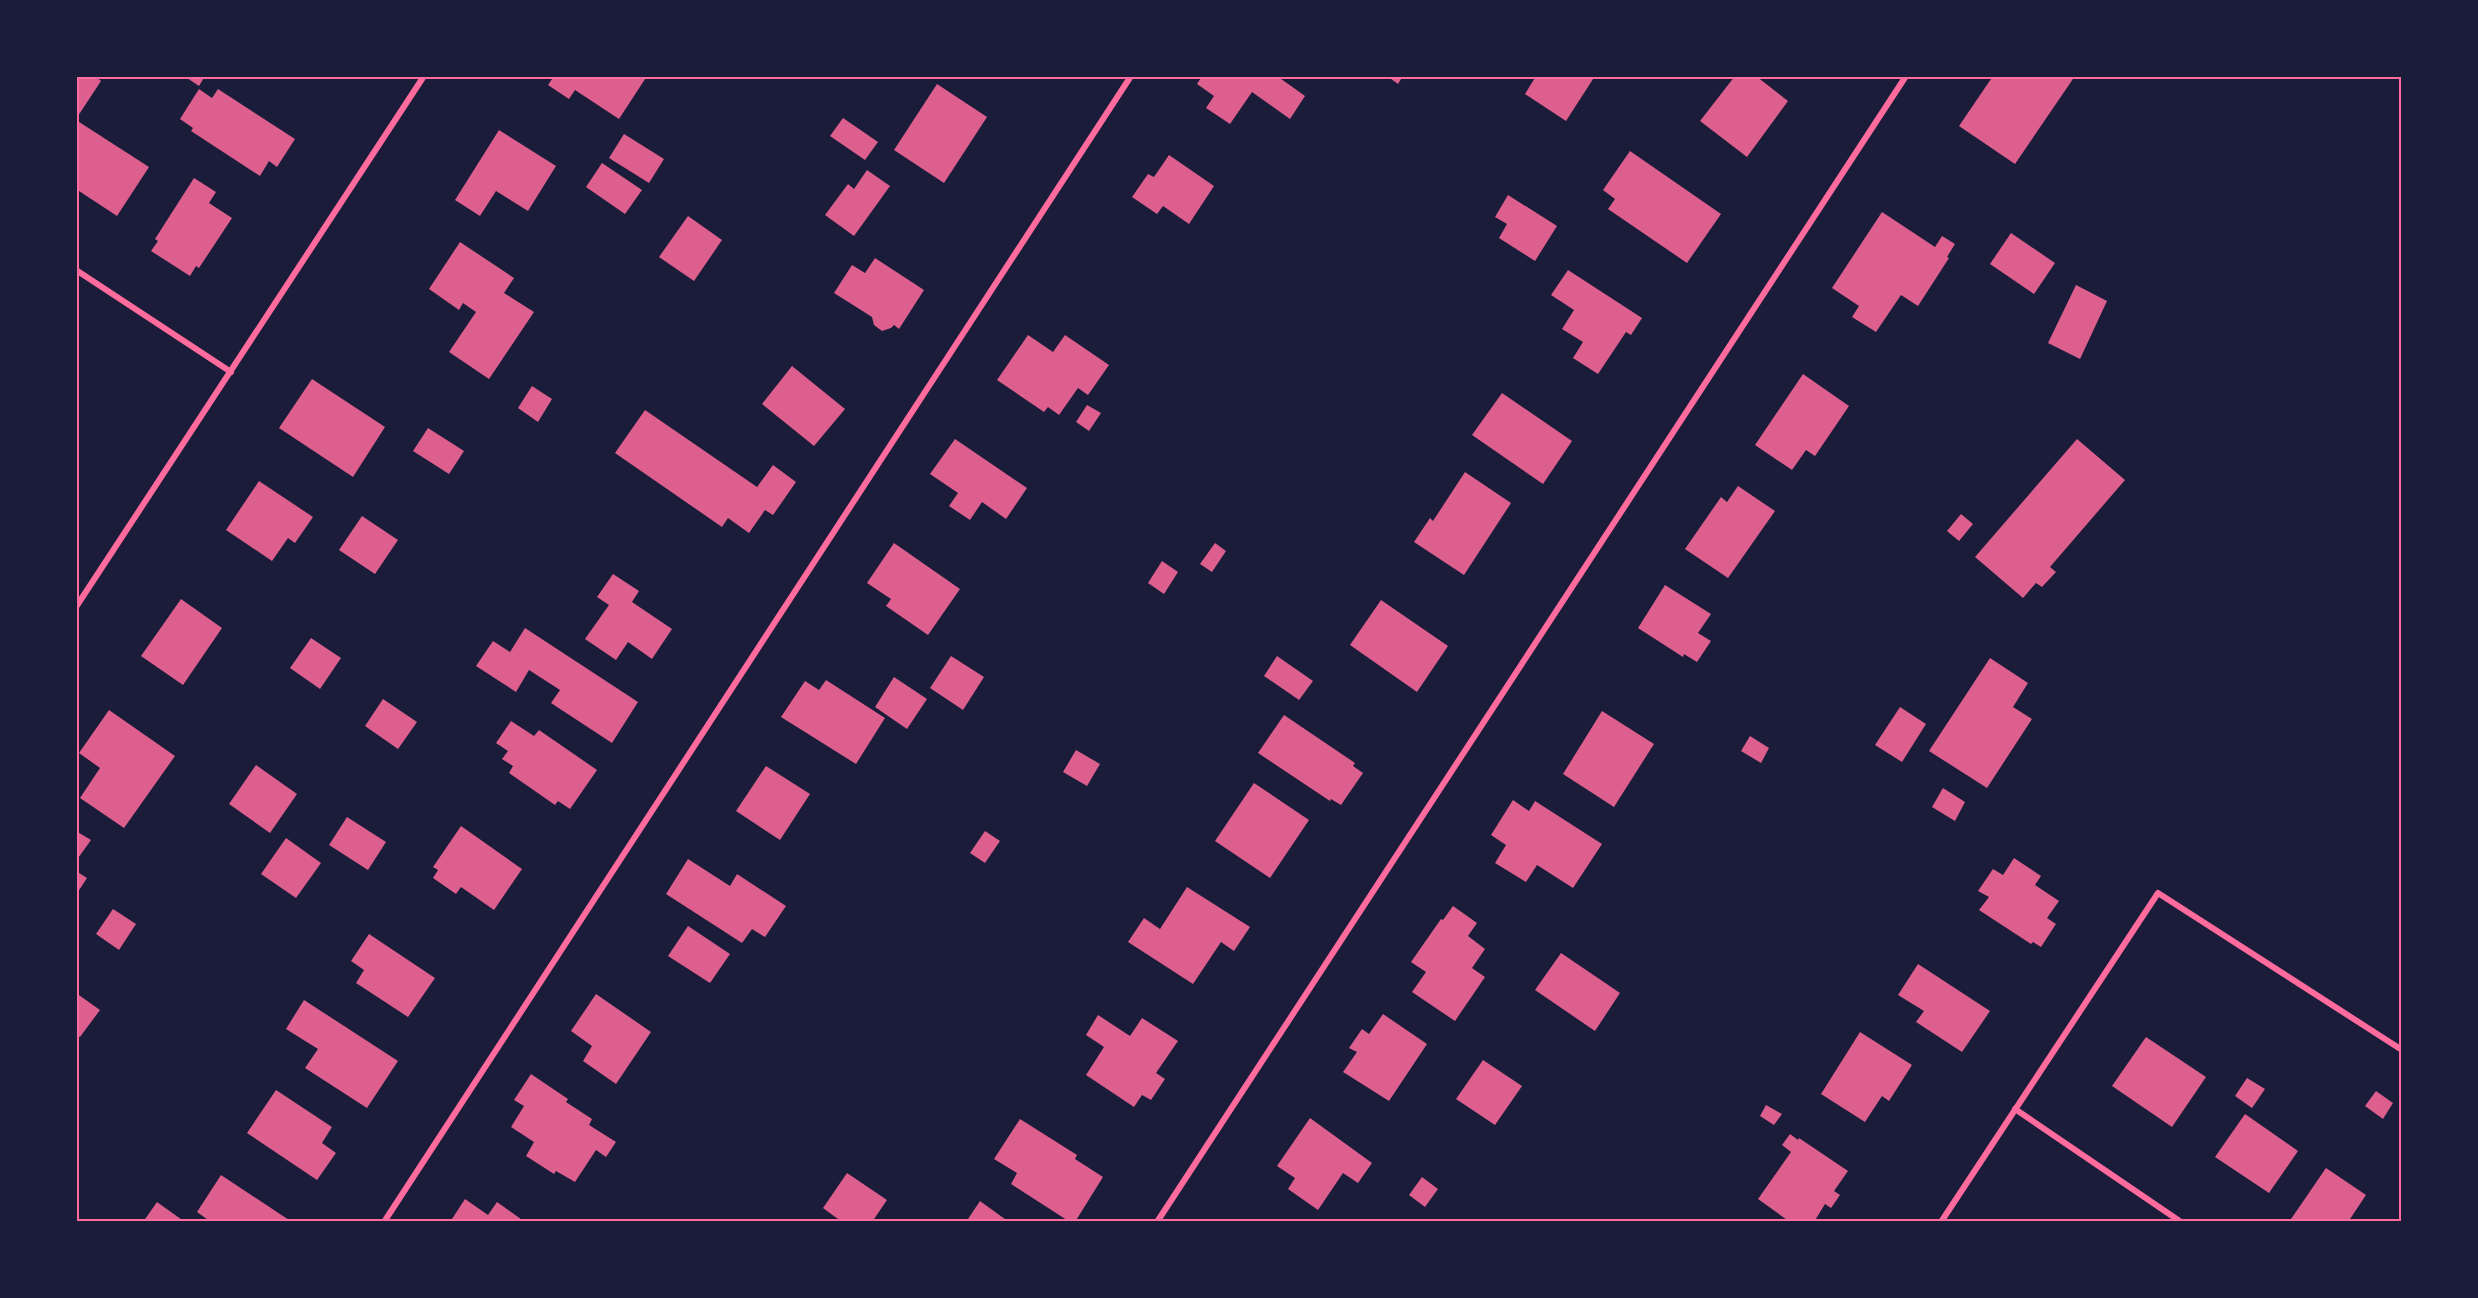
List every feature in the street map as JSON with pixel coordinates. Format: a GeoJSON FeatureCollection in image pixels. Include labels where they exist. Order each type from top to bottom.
{"type":"FeatureCollection","features":[{"type":"Feature","properties":{"kind":"street"},"geometry":{"type":"LineString","coordinates":[[76,607],[424,76]]}},
{"type":"Feature","properties":{"kind":"street"},"geometry":{"type":"LineString","coordinates":[[384,1221],[1131,76]]}},
{"type":"Feature","properties":{"kind":"street"},"geometry":{"type":"LineString","coordinates":[[1157,1221],[1906,76]]}},
{"type":"Feature","properties":{"kind":"street"},"geometry":{"type":"LineString","coordinates":[[76,270],[231,372]]}},
{"type":"Feature","properties":{"kind":"street"},"geometry":{"type":"LineString","coordinates":[[1941,1221],[2158,893],[2402,1050]]}},
{"type":"Feature","properties":{"kind":"street"},"geometry":{"type":"LineString","coordinates":[[2015,1109],[2181,1221]]}},
{"type":"Feature","properties":{"kind":"building"},"geometry":{"type":"Polygon","coordinates":[[[76,76],[95,76],[101,81],[76,119],[76,76]]]}},
{"type":"Feature","properties":{"kind":"building"},"geometry":{"type":"Polygon","coordinates":[[[184,76],[205,76],[199,86],[184,76]]]}},
{"type":"Feature","properties":{"kind":"building"},"geometry":{"type":"Polygon","coordinates":[[[554,76],[647,76],[619,119],[575,90],[569,99],[548,85],[554,76]]]}},
{"type":"Feature","properties":{"kind":"building"},"geometry":{"type":"Polygon","coordinates":[[[1202,76],[1277,76],[1305,96],[1290,119],[1252,92],[1230,124],[1206,108],[1214,96],[1197,84],[1202,76]]]}},
{"type":"Feature","properties":{"kind":"building"},"geometry":{"type":"Polygon","coordinates":[[[1387,76],[1403,76],[1398,84],[1387,76]]]}},
{"type":"Feature","properties":{"kind":"building"},"geometry":{"type":"Polygon","coordinates":[[[1536,76],[1595,76],[1566,121],[1525,94],[1536,76]]]}},
{"type":"Feature","properties":{"kind":"building"},"geometry":{"type":"Polygon","coordinates":[[[1735,76],[1756,76],[1788,101],[1747,157],[1700,121],[1735,76]]]}},
{"type":"Feature","properties":{"kind":"building"},"geometry":{"type":"Polygon","coordinates":[[[1993,76],[2075,76],[2015,164],[1959,126],[1993,76]]]}},
{"type":"Feature","properties":{"kind":"building"},"geometry":{"type":"Polygon","coordinates":[[[937,84],[987,117],[944,183],[894,150],[937,84]]]}},
{"type":"Feature","properties":{"kind":"building"},"geometry":{"type":"Polygon","coordinates":[[[199,89],[212,98],[218,89],[295,139],[277,167],[269,161],[260,176],[191,131],[193,128],[180,119],[199,89]]]}},
{"type":"Feature","properties":{"kind":"building"},"geometry":{"type":"Polygon","coordinates":[[[843,118],[878,142],[865,160],[830,136],[843,118]]]}},
{"type":"Feature","properties":{"kind":"building"},"geometry":{"type":"Polygon","coordinates":[[[76,120],[149,167],[117,216],[76,189],[76,120]]]}},
{"type":"Feature","properties":{"kind":"building"},"geometry":{"type":"Polygon","coordinates":[[[499,130],[556,166],[528,211],[496,191],[480,216],[455,200],[499,130]]]}},
{"type":"Feature","properties":{"kind":"building"},"geometry":{"type":"Polygon","coordinates":[[[624,134],[664,159],[649,183],[609,158],[624,134]]]}},
{"type":"Feature","properties":{"kind":"building"},"geometry":{"type":"Polygon","coordinates":[[[1630,151],[1721,214],[1687,263],[1608,209],[1615,199],[1603,190],[1630,151]]]}},
{"type":"Feature","properties":{"kind":"building"},"geometry":{"type":"Polygon","coordinates":[[[1169,155],[1214,186],[1189,224],[1163,206],[1157,214],[1132,197],[1148,174],[1154,177],[1169,155]]]}},
{"type":"Feature","properties":{"kind":"building"},"geometry":{"type":"Polygon","coordinates":[[[602,163],[642,190],[625,214],[586,187],[602,163]]]}},
{"type":"Feature","properties":{"kind":"building"},"geometry":{"type":"Polygon","coordinates":[[[867,170],[890,186],[854,236],[825,215],[848,184],[854,189],[867,170]]]}},
{"type":"Feature","properties":{"kind":"building"},"geometry":{"type":"Polygon","coordinates":[[[194,178],[216,192],[209,203],[232,218],[199,268],[196,266],[190,276],[151,251],[158,241],[155,239],[194,178]]]}},
{"type":"Feature","properties":{"kind":"building"},"geometry":{"type":"Polygon","coordinates":[[[1508,195],[1557,226],[1535,261],[1499,238],[1507,224],[1495,217],[1508,195]]]}},
{"type":"Feature","properties":{"kind":"building"},"geometry":{"type":"Polygon","coordinates":[[[1882,212],[1935,247],[1942,236],[1955,244],[1947,257],[1949,258],[1918,306],[1901,295],[1876,332],[1852,317],[1859,306],[1832,288],[1882,212]]]}},
{"type":"Feature","properties":{"kind":"building"},"geometry":{"type":"Polygon","coordinates":[[[688,216],[722,240],[694,281],[659,257],[688,216]]]}},
{"type":"Feature","properties":{"kind":"building"},"geometry":{"type":"Polygon","coordinates":[[[2011,233],[2055,263],[2034,294],[1990,264],[2011,233]]]}},
{"type":"Feature","properties":{"kind":"building"},"geometry":{"type":"Polygon","coordinates":[[[460,242],[514,278],[504,293],[534,312],[489,379],[449,352],[476,312],[463,303],[459,310],[429,289],[460,242]]]}},
{"type":"Feature","properties":{"kind":"building"},"geometry":{"type":"Polygon","coordinates":[[[875,258],[924,290],[899,329],[894,325],[882,331],[874,325],[872,317],[834,293],[852,265],[865,273],[875,258]]]}},
{"type":"Feature","properties":{"kind":"building"},"geometry":{"type":"Polygon","coordinates":[[[1568,270],[1642,318],[1631,335],[1626,332],[1598,374],[1573,358],[1583,342],[1562,329],[1574,310],[1551,295],[1568,270]]]}},
{"type":"Feature","properties":{"kind":"building"},"geometry":{"type":"Polygon","coordinates":[[[2076,285],[2107,301],[2080,359],[2048,343],[2076,285]]]}},
{"type":"Feature","properties":{"kind":"building"},"geometry":{"type":"Polygon","coordinates":[[[1028,335],[1053,352],[1065,335],[1109,365],[1088,395],[1078,388],[1059,415],[1048,407],[1044,412],[997,380],[1028,335]]]}},
{"type":"Feature","properties":{"kind":"building"},"geometry":{"type":"Polygon","coordinates":[[[792,366],[845,409],[814,446],[762,404],[792,366]]]}},
{"type":"Feature","properties":{"kind":"building"},"geometry":{"type":"Polygon","coordinates":[[[1803,374],[1849,406],[1815,456],[1806,450],[1792,470],[1755,445],[1803,374]]]}},
{"type":"Feature","properties":{"kind":"building"},"geometry":{"type":"Polygon","coordinates":[[[312,379],[385,427],[353,477],[279,428],[312,379]]]}},
{"type":"Feature","properties":{"kind":"building"},"geometry":{"type":"Polygon","coordinates":[[[532,386],[552,399],[538,422],[518,408],[532,386]]]}},
{"type":"Feature","properties":{"kind":"building"},"geometry":{"type":"Polygon","coordinates":[[[1502,393],[1572,441],[1543,484],[1472,435],[1502,393]]]}},
{"type":"Feature","properties":{"kind":"building"},"geometry":{"type":"Polygon","coordinates":[[[1087,405],[1101,413],[1089,431],[1076,422],[1087,405]]]}},
{"type":"Feature","properties":{"kind":"building"},"geometry":{"type":"Polygon","coordinates":[[[645,410],[757,487],[773,465],[796,482],[773,515],[765,510],[749,533],[728,518],[722,527],[615,453],[645,410]]]}},
{"type":"Feature","properties":{"kind":"building"},"geometry":{"type":"Polygon","coordinates":[[[428,428],[464,451],[449,474],[413,451],[428,428]]]}},
{"type":"Feature","properties":{"kind":"building"},"geometry":{"type":"Polygon","coordinates":[[[955,439],[1027,488],[1006,519],[982,502],[970,520],[949,506],[958,493],[930,474],[955,439]]]}},
{"type":"Feature","properties":{"kind":"building"},"geometry":{"type":"Polygon","coordinates":[[[2077,439],[2125,480],[2050,567],[2056,572],[2042,587],[2036,583],[2023,598],[1975,557],[2077,439]]]}},
{"type":"Feature","properties":{"kind":"building"},"geometry":{"type":"Polygon","coordinates":[[[1465,472],[1511,503],[1464,575],[1414,542],[1430,518],[1433,521],[1465,472]]]}},
{"type":"Feature","properties":{"kind":"building"},"geometry":{"type":"Polygon","coordinates":[[[259,481],[313,517],[295,543],[288,538],[272,561],[226,530],[259,481]]]}},
{"type":"Feature","properties":{"kind":"building"},"geometry":{"type":"Polygon","coordinates":[[[1738,486],[1775,511],[1728,578],[1685,549],[1721,497],[1727,502],[1738,486]]]}},
{"type":"Feature","properties":{"kind":"building"},"geometry":{"type":"Polygon","coordinates":[[[1961,514],[1973,524],[1959,541],[1947,531],[1961,514]]]}},
{"type":"Feature","properties":{"kind":"building"},"geometry":{"type":"Polygon","coordinates":[[[362,516],[398,540],[375,574],[339,550],[362,516]]]}},
{"type":"Feature","properties":{"kind":"building"},"geometry":{"type":"Polygon","coordinates":[[[894,543],[960,589],[928,635],[886,606],[891,599],[867,583],[894,543]]]}},
{"type":"Feature","properties":{"kind":"building"},"geometry":{"type":"Polygon","coordinates":[[[1215,543],[1226,551],[1212,572],[1200,564],[1215,543]]]}},
{"type":"Feature","properties":{"kind":"building"},"geometry":{"type":"Polygon","coordinates":[[[1162,561],[1178,572],[1164,594],[1148,583],[1162,561]]]}},
{"type":"Feature","properties":{"kind":"building"},"geometry":{"type":"Polygon","coordinates":[[[613,574],[639,591],[632,602],[672,629],[652,659],[628,642],[616,660],[585,639],[609,605],[597,597],[613,574]]]}},
{"type":"Feature","properties":{"kind":"building"},"geometry":{"type":"Polygon","coordinates":[[[1665,585],[1711,614],[1698,633],[1711,641],[1697,662],[1684,654],[1683,657],[1638,628],[1665,585]]]}},
{"type":"Feature","properties":{"kind":"building"},"geometry":{"type":"Polygon","coordinates":[[[181,599],[222,628],[183,685],[141,656],[181,599]]]}},
{"type":"Feature","properties":{"kind":"building"},"geometry":{"type":"Polygon","coordinates":[[[1381,600],[1448,646],[1417,692],[1350,645],[1381,600]]]}},
{"type":"Feature","properties":{"kind":"building"},"geometry":{"type":"Polygon","coordinates":[[[525,628],[638,702],[612,743],[551,703],[560,690],[529,670],[516,692],[476,666],[493,641],[510,652],[525,628]]]}},
{"type":"Feature","properties":{"kind":"building"},"geometry":{"type":"Polygon","coordinates":[[[311,638],[341,658],[320,689],[290,668],[311,638]]]}},
{"type":"Feature","properties":{"kind":"building"},"geometry":{"type":"Polygon","coordinates":[[[951,656],[984,677],[963,710],[930,688],[951,656]]]}},
{"type":"Feature","properties":{"kind":"building"},"geometry":{"type":"Polygon","coordinates":[[[1277,656],[1313,681],[1299,700],[1264,676],[1277,656]]]}},
{"type":"Feature","properties":{"kind":"building"},"geometry":{"type":"Polygon","coordinates":[[[1990,658],[2028,683],[2013,707],[2032,719],[1987,788],[1929,751],[1990,658]]]}},
{"type":"Feature","properties":{"kind":"building"},"geometry":{"type":"Polygon","coordinates":[[[894,677],[927,699],[907,729],[875,707],[894,677]]]}},
{"type":"Feature","properties":{"kind":"building"},"geometry":{"type":"Polygon","coordinates":[[[826,680],[885,718],[856,764],[781,717],[805,681],[819,690],[826,680]]]}},
{"type":"Feature","properties":{"kind":"building"},"geometry":{"type":"Polygon","coordinates":[[[383,699],[417,722],[398,749],[365,726],[383,699]]]}},
{"type":"Feature","properties":{"kind":"building"},"geometry":{"type":"Polygon","coordinates":[[[1900,707],[1926,724],[1902,762],[1875,745],[1900,707]]]}},
{"type":"Feature","properties":{"kind":"building"},"geometry":{"type":"Polygon","coordinates":[[[109,710],[175,756],[124,828],[80,798],[100,768],[79,753],[109,710]]]}},
{"type":"Feature","properties":{"kind":"building"},"geometry":{"type":"Polygon","coordinates":[[[1602,711],[1654,744],[1614,807],[1563,774],[1602,711]]]}},
{"type":"Feature","properties":{"kind":"building"},"geometry":{"type":"Polygon","coordinates":[[[1284,715],[1355,763],[1353,766],[1363,773],[1341,805],[1331,799],[1330,801],[1258,753],[1284,715]]]}},
{"type":"Feature","properties":{"kind":"building"},"geometry":{"type":"Polygon","coordinates":[[[511,721],[534,736],[539,730],[597,770],[570,809],[558,801],[555,805],[509,773],[513,766],[502,759],[508,751],[496,743],[511,721]]]}},
{"type":"Feature","properties":{"kind":"building"},"geometry":{"type":"Polygon","coordinates":[[[1750,736],[1769,748],[1761,763],[1741,751],[1750,736]]]}},
{"type":"Feature","properties":{"kind":"building"},"geometry":{"type":"Polygon","coordinates":[[[1076,750],[1100,764],[1087,786],[1063,772],[1076,750]]]}},
{"type":"Feature","properties":{"kind":"building"},"geometry":{"type":"Polygon","coordinates":[[[256,765],[297,794],[270,833],[229,804],[256,765]]]}},
{"type":"Feature","properties":{"kind":"building"},"geometry":{"type":"Polygon","coordinates":[[[766,766],[810,794],[780,840],[736,811],[766,766]]]}},
{"type":"Feature","properties":{"kind":"building"},"geometry":{"type":"Polygon","coordinates":[[[1254,783],[1309,820],[1270,878],[1215,841],[1254,783]]]}},
{"type":"Feature","properties":{"kind":"building"},"geometry":{"type":"Polygon","coordinates":[[[1943,788],[1965,802],[1955,821],[1932,807],[1943,788]]]}},
{"type":"Feature","properties":{"kind":"building"},"geometry":{"type":"Polygon","coordinates":[[[1513,800],[1529,811],[1535,801],[1602,844],[1573,888],[1537,865],[1526,882],[1495,863],[1506,845],[1491,835],[1513,800]]]}},
{"type":"Feature","properties":{"kind":"building"},"geometry":{"type":"Polygon","coordinates":[[[347,817],[386,842],[368,870],[329,845],[347,817]]]}},
{"type":"Feature","properties":{"kind":"building"},"geometry":{"type":"Polygon","coordinates":[[[461,826],[522,869],[494,910],[461,887],[456,894],[433,878],[438,870],[433,867],[461,826]]]}},
{"type":"Feature","properties":{"kind":"building"},"geometry":{"type":"Polygon","coordinates":[[[76,831],[91,840],[76,861],[76,831]]]}},
{"type":"Feature","properties":{"kind":"building"},"geometry":{"type":"Polygon","coordinates":[[[985,831],[1000,841],[985,863],[970,853],[985,831]]]}},
{"type":"Feature","properties":{"kind":"building"},"geometry":{"type":"Polygon","coordinates":[[[286,838],[321,863],[296,898],[261,874],[286,838]]]}},
{"type":"Feature","properties":{"kind":"building"},"geometry":{"type":"Polygon","coordinates":[[[2014,858],[2041,876],[2035,885],[2059,901],[2047,918],[2056,924],[2041,947],[2033,942],[2031,944],[1979,910],[1989,897],[1978,891],[1993,869],[2003,875],[2014,858]]]}},
{"type":"Feature","properties":{"kind":"building"},"geometry":{"type":"Polygon","coordinates":[[[688,859],[730,886],[737,874],[786,906],[765,937],[752,929],[742,943],[666,894],[688,859]]]}},
{"type":"Feature","properties":{"kind":"building"},"geometry":{"type":"Polygon","coordinates":[[[76,871],[87,878],[76,895],[76,871]]]}},
{"type":"Feature","properties":{"kind":"building"},"geometry":{"type":"Polygon","coordinates":[[[1187,887],[1250,927],[1234,951],[1221,942],[1193,984],[1128,942],[1144,918],[1160,929],[1187,887]]]}},
{"type":"Feature","properties":{"kind":"building"},"geometry":{"type":"Polygon","coordinates":[[[1453,906],[1477,923],[1468,936],[1485,949],[1472,968],[1485,977],[1455,1021],[1412,992],[1426,972],[1411,962],[1441,919],[1443,920],[1453,906]]]}},
{"type":"Feature","properties":{"kind":"building"},"geometry":{"type":"Polygon","coordinates":[[[113,909],[136,924],[119,950],[96,934],[113,909]]]}},
{"type":"Feature","properties":{"kind":"building"},"geometry":{"type":"Polygon","coordinates":[[[688,926],[730,954],[710,983],[668,956],[688,926]]]}},
{"type":"Feature","properties":{"kind":"building"},"geometry":{"type":"Polygon","coordinates":[[[369,934],[435,978],[408,1017],[356,983],[364,970],[351,961],[369,934]]]}},
{"type":"Feature","properties":{"kind":"building"},"geometry":{"type":"Polygon","coordinates":[[[1561,953],[1620,993],[1595,1031],[1535,990],[1561,953]]]}},
{"type":"Feature","properties":{"kind":"building"},"geometry":{"type":"Polygon","coordinates":[[[1918,964],[1990,1011],[1962,1052],[1916,1022],[1924,1011],[1898,995],[1918,964]]]}},
{"type":"Feature","properties":{"kind":"building"},"geometry":{"type":"Polygon","coordinates":[[[76,993],[100,1010],[80,1037],[76,1035],[76,993]]]}},
{"type":"Feature","properties":{"kind":"building"},"geometry":{"type":"Polygon","coordinates":[[[596,994],[651,1032],[616,1084],[583,1061],[592,1046],[571,1031],[596,994]]]}},
{"type":"Feature","properties":{"kind":"building"},"geometry":{"type":"Polygon","coordinates":[[[304,1000],[398,1061],[367,1108],[305,1068],[318,1049],[286,1029],[304,1000]]]}},
{"type":"Feature","properties":{"kind":"building"},"geometry":{"type":"Polygon","coordinates":[[[1383,1014],[1427,1044],[1389,1101],[1343,1072],[1357,1052],[1349,1048],[1362,1029],[1369,1034],[1383,1014]]]}},
{"type":"Feature","properties":{"kind":"building"},"geometry":{"type":"Polygon","coordinates":[[[1098,1015],[1130,1036],[1142,1018],[1178,1041],[1156,1073],[1165,1079],[1151,1100],[1142,1095],[1134,1107],[1086,1075],[1104,1047],[1086,1035],[1098,1015]]]}},
{"type":"Feature","properties":{"kind":"building"},"geometry":{"type":"Polygon","coordinates":[[[1860,1032],[1912,1065],[1889,1101],[1882,1096],[1865,1122],[1821,1094],[1860,1032]]]}},
{"type":"Feature","properties":{"kind":"building"},"geometry":{"type":"Polygon","coordinates":[[[2146,1037],[2206,1077],[2172,1127],[2112,1086],[2146,1037]]]}},
{"type":"Feature","properties":{"kind":"building"},"geometry":{"type":"Polygon","coordinates":[[[1483,1060],[1522,1086],[1495,1125],[1456,1099],[1483,1060]]]}},
{"type":"Feature","properties":{"kind":"building"},"geometry":{"type":"Polygon","coordinates":[[[531,1074],[568,1099],[566,1102],[592,1119],[589,1125],[616,1142],[606,1157],[596,1150],[575,1182],[556,1171],[554,1174],[526,1156],[534,1142],[511,1127],[524,1106],[514,1100],[531,1074]]]}},
{"type":"Feature","properties":{"kind":"building"},"geometry":{"type":"Polygon","coordinates":[[[2247,1078],[2265,1089],[2252,1108],[2235,1096],[2247,1078]]]}},
{"type":"Feature","properties":{"kind":"building"},"geometry":{"type":"Polygon","coordinates":[[[276,1090],[332,1127],[322,1143],[336,1153],[317,1180],[247,1133],[276,1090]]]}},
{"type":"Feature","properties":{"kind":"building"},"geometry":{"type":"Polygon","coordinates":[[[2376,1091],[2393,1103],[2383,1119],[2365,1106],[2376,1091]]]}},
{"type":"Feature","properties":{"kind":"building"},"geometry":{"type":"Polygon","coordinates":[[[1766,1105],[1782,1114],[1774,1125],[1760,1116],[1766,1105]]]}},
{"type":"Feature","properties":{"kind":"building"},"geometry":{"type":"Polygon","coordinates":[[[2245,1114],[2298,1151],[2269,1193],[2215,1157],[2245,1114]]]}},
{"type":"Feature","properties":{"kind":"building"},"geometry":{"type":"Polygon","coordinates":[[[1310,1118],[1372,1163],[1358,1183],[1343,1173],[1318,1210],[1288,1189],[1295,1178],[1277,1166],[1310,1118]]]}},
{"type":"Feature","properties":{"kind":"building"},"geometry":{"type":"Polygon","coordinates":[[[1020,1119],[1077,1155],[1075,1159],[1103,1177],[1075,1222],[1070,1222],[1011,1184],[1017,1173],[994,1159],[1020,1119]]]}},
{"type":"Feature","properties":{"kind":"building"},"geometry":{"type":"Polygon","coordinates":[[[1790,1134],[1848,1171],[1834,1191],[1840,1195],[1831,1208],[1825,1204],[1814,1222],[1790,1222],[1758,1199],[1791,1152],[1782,1145],[1790,1134]]]}},
{"type":"Feature","properties":{"kind":"building"},"geometry":{"type":"Polygon","coordinates":[[[2326,1168],[2366,1195],[2348,1222],[2295,1222],[2291,1219],[2326,1168]]]}},
{"type":"Feature","properties":{"kind":"building"},"geometry":{"type":"Polygon","coordinates":[[[847,1173],[887,1200],[872,1222],[842,1222],[823,1208],[847,1173]]]}},
{"type":"Feature","properties":{"kind":"building"},"geometry":{"type":"Polygon","coordinates":[[[221,1175],[292,1222],[211,1222],[197,1212],[221,1175]]]}},
{"type":"Feature","properties":{"kind":"building"},"geometry":{"type":"Polygon","coordinates":[[[1422,1177],[1438,1189],[1425,1207],[1409,1195],[1422,1177]]]}},
{"type":"Feature","properties":{"kind":"building"},"geometry":{"type":"Polygon","coordinates":[[[465,1199],[488,1215],[497,1202],[525,1222],[450,1222],[465,1199]]]}},
{"type":"Feature","properties":{"kind":"building"},"geometry":{"type":"Polygon","coordinates":[[[980,1201],[1009,1222],[966,1222],[980,1201]]]}},
{"type":"Feature","properties":{"kind":"building"},"geometry":{"type":"Polygon","coordinates":[[[157,1202],[185,1222],[143,1222],[157,1202]]]}}]}
